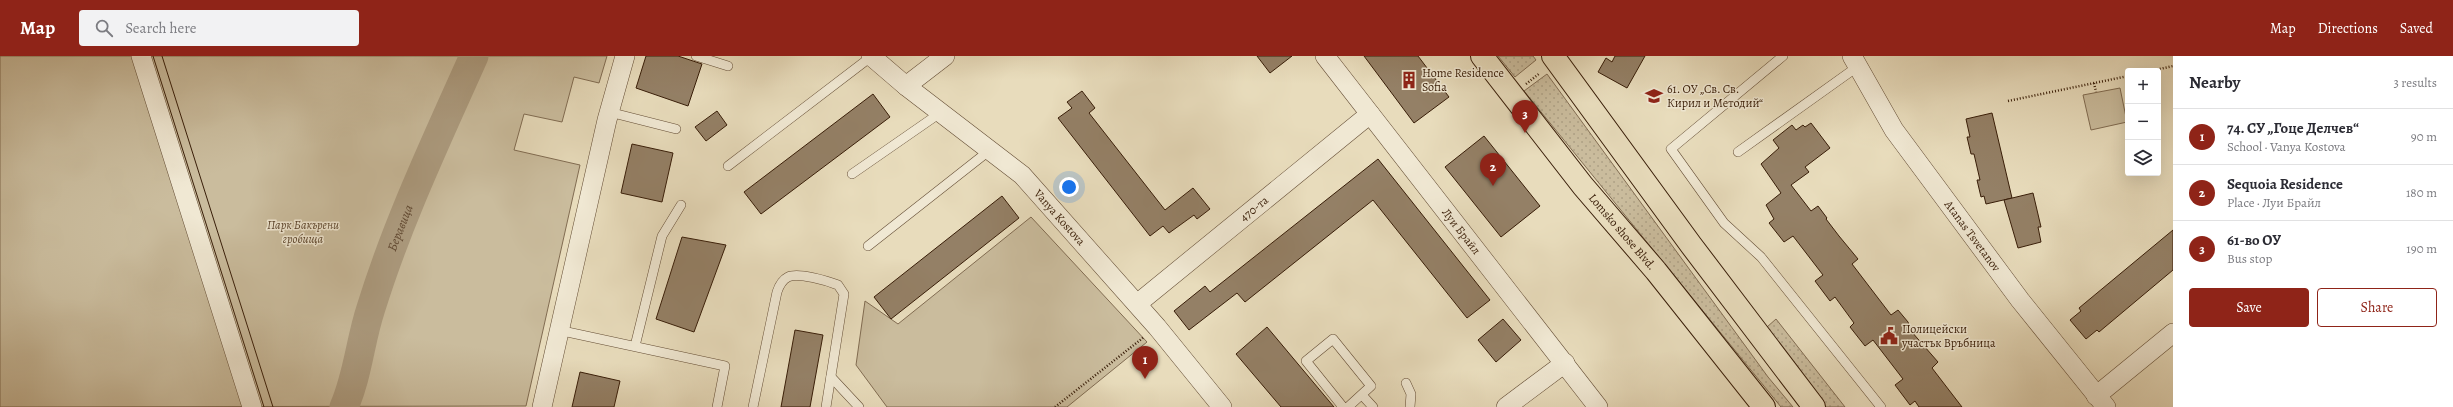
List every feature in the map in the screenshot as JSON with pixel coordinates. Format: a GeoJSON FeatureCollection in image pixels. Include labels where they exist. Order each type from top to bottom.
{"type":"FeatureCollection","features":[{"type":"Feature","properties":{"kind":"main road","name":"Lomsko shose Blvd."},"geometry":{"type":"LineString","coordinates":[[1482,56],[1583,186],[1656,271],[1764,407]]}},
{"type":"Feature","properties":{"kind":"main road"},"geometry":{"type":"LineString","coordinates":[[1553,56],[1691,245],[1814,407]]}},
{"type":"Feature","properties":{"kind":"street"},"geometry":{"type":"LineString","coordinates":[[140,56],[252,407]]}},
{"type":"Feature","properties":{"kind":"street"},"geometry":{"type":"LineString","coordinates":[[542,407],[558,330],[609,112],[625,56]]}},
{"type":"Feature","properties":{"kind":"street","name":"Vanya Kostova"},"geometry":{"type":"LineString","coordinates":[[872,56],[940,113],[1022,175],[1157,327],[1222,407]]}},
{"type":"Feature","properties":{"kind":"street"},"geometry":{"type":"LineString","coordinates":[[906,86],[945,56]]}},
{"type":"Feature","properties":{"kind":"street","name":"Луи Брайл"},"geometry":{"type":"LineString","coordinates":[[1325,56],[1598,407]]}},
{"type":"Feature","properties":{"kind":"street","name":"Atanas Tsvetanov"},"geometry":{"type":"LineString","coordinates":[[1854,61],[1894,130],[2020,300],[2101,401]]}},
{"type":"Feature","properties":{"kind":"street","name":"470-та"},"geometry":{"type":"LineString","coordinates":[[1137,304],[1370,114]]}},
{"type":"Feature","properties":{"kind":"street"},"geometry":{"type":"LineString","coordinates":[[2101,401],[2173,333]]}},
{"type":"Feature","properties":{"kind":"street"},"geometry":{"type":"LineString","coordinates":[[1506,407],[1565,363]]}},
{"type":"Feature","properties":{"kind":"lane"},"geometry":{"type":"LineString","coordinates":[[696,56],[728,66]]}},
{"type":"Feature","properties":{"kind":"lane"},"geometry":{"type":"LineString","coordinates":[[728,166],[872,56]]}},
{"type":"Feature","properties":{"kind":"lane"},"geometry":{"type":"LineString","coordinates":[[1783,56],[1671,149],[1724,223],[1761,257],[1881,407]]}},
{"type":"Feature","properties":{"kind":"lane"},"geometry":{"type":"LineString","coordinates":[[1738,152],[1854,61]]}},
{"type":"Feature","properties":{"kind":"lane"},"geometry":{"type":"LineString","coordinates":[[609,112],[676,129]]}},
{"type":"Feature","properties":{"kind":"lane"},"geometry":{"type":"LineString","coordinates":[[852,174],[940,113]]}},
{"type":"Feature","properties":{"kind":"lane"},"geometry":{"type":"LineString","coordinates":[[868,246],[990,150]]}},
{"type":"Feature","properties":{"kind":"lane"},"geometry":{"type":"LineString","coordinates":[[635,346],[662,236],[681,205]]}},
{"type":"Feature","properties":{"kind":"lane"},"geometry":{"type":"LineString","coordinates":[[753,407],[777,292],[781,283],[789,276],[801,276],[829,282],[838,286],[844,294],[826,407]]}},
{"type":"Feature","properties":{"kind":"lane"},"geometry":{"type":"LineString","coordinates":[[558,330],[725,366],[717,407]]}},
{"type":"Feature","properties":{"kind":"lane"},"geometry":{"type":"LineString","coordinates":[[1343,407],[1306,361],[1331,340],[1335,340],[1371,384],[1370,388],[1348,407]]}},
{"type":"Feature","properties":{"kind":"lane"},"geometry":{"type":"LineString","coordinates":[[831,376],[860,407]]}},
{"type":"Feature","properties":{"kind":"lane"},"geometry":{"type":"LineString","coordinates":[[1406,383],[1411,394],[1410,407]]}},
{"type":"Feature","properties":{"kind":"lane"},"geometry":{"type":"LineString","coordinates":[[1362,395],[1373,407]]}},
{"type":"Feature","properties":{"kind":"path"},"geometry":{"type":"LineString","coordinates":[[2161,69],[2173,66]]}},
{"type":"Feature","properties":{"kind":"path"},"geometry":{"type":"LineString","coordinates":[[1524,86],[1540,73]]}},
{"type":"Feature","properties":{"kind":"path"},"geometry":{"type":"LineString","coordinates":[[2008,101],[2125,77]]}},
{"type":"Feature","properties":{"kind":"path"},"geometry":{"type":"LineString","coordinates":[[2094,83],[2096,92]]}},
{"type":"Feature","properties":{"kind":"path"},"geometry":{"type":"LineString","coordinates":[[1055,407],[1157,327]]}},
{"type":"Feature","properties":{"kind":"green space","name":"Парк Бакърени гробища"},"geometry":{"type":"Polygon","coordinates":[[[0,56],[607,56],[599,83],[574,77],[562,122],[524,114],[514,150],[580,165],[526,406],[0,407],[0,56]]]}},
{"type":"Feature","properties":{"kind":"green space"},"geometry":{"type":"Polygon","coordinates":[[[1498,56],[1533,56],[1536,60],[1515,77],[1498,56]]]}},
{"type":"Feature","properties":{"kind":"green space"},"geometry":{"type":"Polygon","coordinates":[[[1547,74],[1768,377],[1793,407],[1781,407],[1524,91],[1547,74]]]}},
{"type":"Feature","properties":{"kind":"green space"},"geometry":{"type":"Polygon","coordinates":[[[2120,88],[2125,112],[2125,122],[2091,130],[2083,95],[2120,88]]]}},
{"type":"Feature","properties":{"kind":"green space"},"geometry":{"type":"Polygon","coordinates":[[[1031,217],[1147,342],[1067,407],[887,407],[856,365],[865,301],[898,324],[1031,217]]]}},
{"type":"Feature","properties":{"kind":"green space"},"geometry":{"type":"Polygon","coordinates":[[[1776,319],[1845,407],[1826,407],[1767,327],[1776,319]]]}},
{"type":"Feature","properties":{"kind":"building"},"geometry":{"type":"Polygon","coordinates":[[[646,56],[678,56],[702,64],[688,106],[636,88],[646,56]]]}},
{"type":"Feature","properties":{"kind":"building"},"geometry":{"type":"Polygon","coordinates":[[[1257,56],[1292,56],[1270,73],[1257,56]]]}},
{"type":"Feature","properties":{"kind":"building","name":"Home Residence Sofia"},"geometry":{"type":"Polygon","coordinates":[[[1364,56],[1418,56],[1449,97],[1414,123],[1364,56]]]}},
{"type":"Feature","properties":{"kind":"building"},"geometry":{"type":"Polygon","coordinates":[[[1615,56],[1645,56],[1627,88],[1598,72],[1606,58],[1612,62],[1615,56]]]}},
{"type":"Feature","properties":{"kind":"building"},"geometry":{"type":"Polygon","coordinates":[[[1082,91],[1095,108],[1089,113],[1165,210],[1193,188],[1210,209],[1197,219],[1194,215],[1169,233],[1163,226],[1150,236],[1058,118],[1072,108],[1067,102],[1082,91]]]}},
{"type":"Feature","properties":{"kind":"building"},"geometry":{"type":"Polygon","coordinates":[[[873,94],[890,117],[761,214],[744,192],[873,94]]]}},
{"type":"Feature","properties":{"kind":"building"},"geometry":{"type":"Polygon","coordinates":[[[717,111],[727,125],[706,141],[695,127],[717,111]]]}},
{"type":"Feature","properties":{"kind":"building"},"geometry":{"type":"Polygon","coordinates":[[[1992,113],[2012,198],[1986,204],[1984,196],[1981,197],[1977,180],[1980,180],[1974,154],[1971,154],[1967,137],[1970,137],[1966,119],[1992,113]]]}},
{"type":"Feature","properties":{"kind":"building"},"geometry":{"type":"Polygon","coordinates":[[[1811,123],[1830,148],[1805,167],[1809,172],[1791,185],[1811,211],[1818,206],[1827,218],[1826,219],[1858,259],[1852,264],[1891,315],[1898,310],[1908,322],[1911,331],[1938,362],[1932,368],[1962,407],[1919,407],[1915,401],[1910,405],[1895,385],[1903,379],[1873,340],[1865,346],[1850,327],[1854,323],[1835,297],[1830,301],[1815,281],[1823,275],[1793,236],[1784,242],[1769,223],[1774,219],[1766,205],[1781,193],[1761,164],[1779,148],[1773,140],[1792,125],[1796,130],[1803,125],[1805,127],[1811,123]]]}},
{"type":"Feature","properties":{"kind":"building"},"geometry":{"type":"Polygon","coordinates":[[[1484,136],[1540,206],[1501,237],[1445,167],[1484,136]]]}},
{"type":"Feature","properties":{"kind":"building"},"geometry":{"type":"Polygon","coordinates":[[[632,144],[673,153],[662,202],[621,193],[632,144]]]}},
{"type":"Feature","properties":{"kind":"building"},"geometry":{"type":"Polygon","coordinates":[[[1378,159],[1490,300],[1467,318],[1373,200],[1245,302],[1237,293],[1189,330],[1174,311],[1205,286],[1210,292],[1378,159]]]}},
{"type":"Feature","properties":{"kind":"building"},"geometry":{"type":"Polygon","coordinates":[[[2033,193],[2041,227],[2038,227],[2041,242],[2018,248],[2004,200],[2033,193]]]}},
{"type":"Feature","properties":{"kind":"building"},"geometry":{"type":"Polygon","coordinates":[[[1002,196],[1019,218],[891,319],[874,297],[1002,196]]]}},
{"type":"Feature","properties":{"kind":"building"},"geometry":{"type":"Polygon","coordinates":[[[2173,230],[2173,270],[2099,332],[2097,330],[2086,339],[2070,320],[2081,311],[2079,308],[2173,230]]]}},
{"type":"Feature","properties":{"kind":"building"},"geometry":{"type":"Polygon","coordinates":[[[682,237],[726,245],[694,332],[656,319],[682,237]]]}},
{"type":"Feature","properties":{"kind":"building"},"geometry":{"type":"Polygon","coordinates":[[[1503,319],[1521,340],[1496,362],[1478,340],[1503,319]]]}},
{"type":"Feature","properties":{"kind":"building"},"geometry":{"type":"Polygon","coordinates":[[[1267,327],[1334,407],[1281,407],[1236,354],[1267,327]]]}},
{"type":"Feature","properties":{"kind":"building"},"geometry":{"type":"Polygon","coordinates":[[[795,330],[823,335],[810,407],[781,407],[795,330]]]}},
{"type":"Feature","properties":{"kind":"building"},"geometry":{"type":"Polygon","coordinates":[[[580,372],[620,381],[614,407],[572,407],[580,372]]]}},
{"type":"Feature","properties":{"kind":"waterway","name":"Беравица"},"geometry":{"type":"LineString","coordinates":[[344,407],[353,383],[371,308],[393,244],[432,149],[474,56]]}},
{"type":"Feature","properties":{"kind":"tram line"},"geometry":{"type":"LineString","coordinates":[[153,56],[264,407]]}},
{"type":"Feature","properties":{"kind":"tram line"},"geometry":{"type":"LineString","coordinates":[[162,56],[273,407]]}},
{"type":"Feature","properties":{"kind":"place","name":"Home Residence Sofia"},"geometry":{"type":"Point","coordinates":[1409,80]}},
{"type":"Feature","properties":{"kind":"place","name":"61. ОУ „Св. Св. Кирил и Методий“"},"geometry":{"type":"Point","coordinates":[1654,96]}},
{"type":"Feature","properties":{"kind":"place","name":"61-во ОУ"},"geometry":{"type":"Point","coordinates":[1525,133]}},
{"type":"Feature","properties":{"kind":"place","name":"Sequoia Residence"},"geometry":{"type":"Point","coordinates":[1493,186]}},
{"type":"Feature","properties":{"kind":"place","name":"Полицейски участък Връбница"},"geometry":{"type":"Point","coordinates":[1889,336]}},
{"type":"Feature","properties":{"kind":"place","name":"74. СУ „Гоце Делчев“"},"geometry":{"type":"Point","coordinates":[1145,379]}}]}
